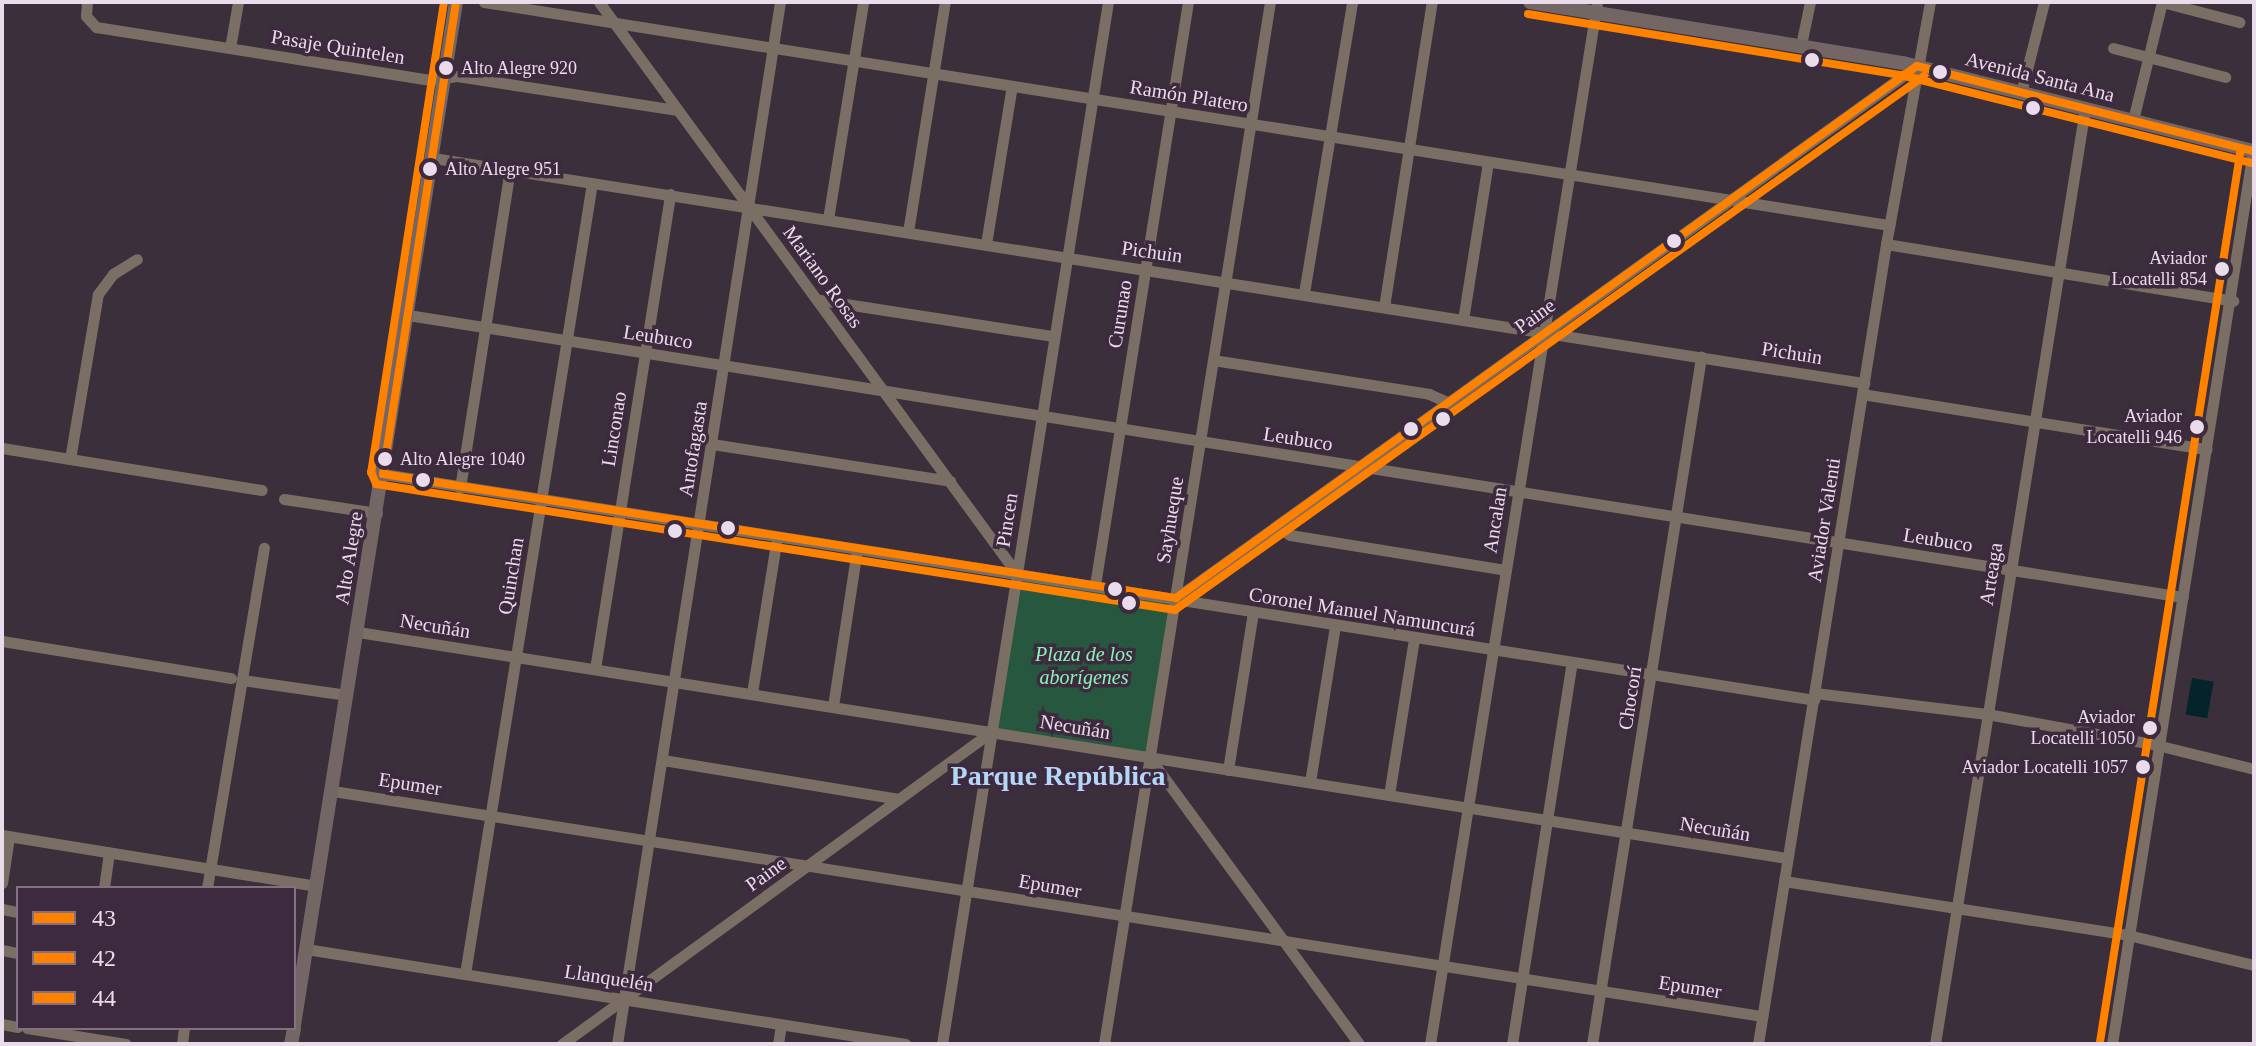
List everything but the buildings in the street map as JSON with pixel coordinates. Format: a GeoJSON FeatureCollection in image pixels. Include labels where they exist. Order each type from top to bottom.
{"type":"FeatureCollection","features":[{"type":"Feature","properties":{"kind":"main road","name":"Alto Alegre"},"geometry":{"type":"LineString","coordinates":[[296,1013],[456,2]]}},
{"type":"Feature","properties":{"kind":"main road","name":"Avenida Santa Ana"},"geometry":{"type":"LineString","coordinates":[[1530,2],[1596,7],[1917,66],[2254,150]]}},
{"type":"Feature","properties":{"kind":"street","name":"Pasaje Quintelen"},"geometry":{"type":"LineString","coordinates":[[87,2],[90,24],[230,48],[677,110]]}},
{"type":"Feature","properties":{"kind":"street"},"geometry":{"type":"LineString","coordinates":[[230,48],[238,2]]}},
{"type":"Feature","properties":{"kind":"street","name":"Ramón Platero"},"geometry":{"type":"LineString","coordinates":[[484,2],[1889,225]]}},
{"type":"Feature","properties":{"kind":"street","name":"Mariano Rosas"},"geometry":{"type":"LineString","coordinates":[[599,2],[820,300],[1017,574]]}},
{"type":"Feature","properties":{"kind":"street","name":"Antofagasta"},"geometry":{"type":"LineString","coordinates":[[617,1044],[780,2]]}},
{"type":"Feature","properties":{"kind":"street"},"geometry":{"type":"LineString","coordinates":[[828,219],[863,2]]}},
{"type":"Feature","properties":{"kind":"street"},"geometry":{"type":"LineString","coordinates":[[908,232],[945,2]]}},
{"type":"Feature","properties":{"kind":"street","name":"Pincen"},"geometry":{"type":"LineString","coordinates":[[942,1044],[1108,2]]}},
{"type":"Feature","properties":{"kind":"street","name":"Curunao"},"geometry":{"type":"LineString","coordinates":[[1095,585],[1188,2]]}},
{"type":"Feature","properties":{"kind":"street","name":"Sayhueque"},"geometry":{"type":"LineString","coordinates":[[1104,1044],[1270,2]]}},
{"type":"Feature","properties":{"kind":"street"},"geometry":{"type":"LineString","coordinates":[[1304,293],[1352,2]]}},
{"type":"Feature","properties":{"kind":"street"},"geometry":{"type":"LineString","coordinates":[[1384,307],[1432,2]]}},
{"type":"Feature","properties":{"kind":"street"},"geometry":{"type":"LineString","coordinates":[[1801,45],[1810,2]]}},
{"type":"Feature","properties":{"kind":"street","name":"Aviador Valenti"},"geometry":{"type":"LineString","coordinates":[[1758,1044],[1889,225],[1930,2]]}},
{"type":"Feature","properties":{"kind":"street"},"geometry":{"type":"LineString","coordinates":[[2021,93],[2044,2]]}},
{"type":"Feature","properties":{"kind":"street"},"geometry":{"type":"LineString","coordinates":[[2133,120],[2162,2],[2239,22]]}},
{"type":"Feature","properties":{"kind":"street","name":"Ancalan"},"geometry":{"type":"LineString","coordinates":[[1430,1044],[1596,7]]}},
{"type":"Feature","properties":{"kind":"street"},"geometry":{"type":"LineString","coordinates":[[2113,48],[2225,77]]}},
{"type":"Feature","properties":{"kind":"street","name":"Paine"},"geometry":{"type":"LineString","coordinates":[[1176,598],[1727,198],[1917,66]]}},
{"type":"Feature","properties":{"kind":"street"},"geometry":{"type":"LineString","coordinates":[[986,244],[1012,86]]}},
{"type":"Feature","properties":{"kind":"street","name":"Arteaga"},"geometry":{"type":"LineString","coordinates":[[1935,1044],[2085,109]]}},
{"type":"Feature","properties":{"kind":"street"},"geometry":{"type":"LineString","coordinates":[[2112,1044],[2157,745],[2233,301],[2254,150]]}},
{"type":"Feature","properties":{"kind":"street","name":"Pichuin"},"geometry":{"type":"LineString","coordinates":[[433,158],[1701,357],[2034,422],[2207,449]]}},
{"type":"Feature","properties":{"kind":"street"},"geometry":{"type":"LineString","coordinates":[[1463,320],[1488,162]]}},
{"type":"Feature","properties":{"kind":"street"},"geometry":{"type":"LineString","coordinates":[[460,488],[510,170]]}},
{"type":"Feature","properties":{"kind":"street","name":"Quinchan"},"geometry":{"type":"LineString","coordinates":[[465,974],[592,183]]}},
{"type":"Feature","properties":{"kind":"street","name":"Linconao"},"geometry":{"type":"LineString","coordinates":[[595,669],[670,194]]}},
{"type":"Feature","properties":{"kind":"street"},"geometry":{"type":"LineString","coordinates":[[1886,244],[2233,301]]}},
{"type":"Feature","properties":{"kind":"street"},"geometry":{"type":"LineString","coordinates":[[70,459],[98,294],[113,274],[137,259]]}},
{"type":"Feature","properties":{"kind":"street"},"geometry":{"type":"LineString","coordinates":[[820,300],[1053,336]]}},
{"type":"Feature","properties":{"kind":"street","name":"Leubuco"},"geometry":{"type":"LineString","coordinates":[[408,315],[2183,597]]}},
{"type":"Feature","properties":{"kind":"street","name":"Chocorí"},"geometry":{"type":"LineString","coordinates":[[1592,1044],[1701,357]]}},
{"type":"Feature","properties":{"kind":"street"},"geometry":{"type":"LineString","coordinates":[[1213,360],[1429,394],[1447,402]]}},
{"type":"Feature","properties":{"kind":"street"},"geometry":{"type":"LineString","coordinates":[[712,444],[950,481]]}},
{"type":"Feature","properties":{"kind":"street"},"geometry":{"type":"LineString","coordinates":[[2,448],[262,490]]}},
{"type":"Feature","properties":{"kind":"street","name":"Coronel Manuel Namuncurá"},"geometry":{"type":"LineString","coordinates":[[383,474],[1572,663],[1814,697],[1987,714],[2157,745],[2254,769]]}},
{"type":"Feature","properties":{"kind":"street"},"geometry":{"type":"LineString","coordinates":[[284,499],[377,513]]}},
{"type":"Feature","properties":{"kind":"street"},"geometry":{"type":"LineString","coordinates":[[1277,527],[1290,535],[1505,570]]}},
{"type":"Feature","properties":{"kind":"street"},"geometry":{"type":"LineString","coordinates":[[752,693],[777,537]]}},
{"type":"Feature","properties":{"kind":"street"},"geometry":{"type":"LineString","coordinates":[[207,886],[236,679],[264,548]]}},
{"type":"Feature","properties":{"kind":"street"},"geometry":{"type":"LineString","coordinates":[[833,706],[857,550]]}},
{"type":"Feature","properties":{"kind":"street"},"geometry":{"type":"LineString","coordinates":[[1228,770],[1253,613]]}},
{"type":"Feature","properties":{"kind":"street"},"geometry":{"type":"LineString","coordinates":[[1310,782],[1335,626]]}},
{"type":"Feature","properties":{"kind":"street","name":"Necuñán"},"geometry":{"type":"LineString","coordinates":[[358,632],[1787,858]]}},
{"type":"Feature","properties":{"kind":"street"},"geometry":{"type":"LineString","coordinates":[[1389,795],[1414,639]]}},
{"type":"Feature","properties":{"kind":"street"},"geometry":{"type":"LineString","coordinates":[[2,641],[347,695]]}},
{"type":"Feature","properties":{"kind":"street"},"geometry":{"type":"LineString","coordinates":[[1512,1044],[1572,663]]}},
{"type":"Feature","properties":{"kind":"street","name":"Paine"},"geometry":{"type":"LineString","coordinates":[[562,1044],[991,732]]}},
{"type":"Feature","properties":{"kind":"street"},"geometry":{"type":"LineString","coordinates":[[1149,757],[1359,1044]]}},
{"type":"Feature","properties":{"kind":"street"},"geometry":{"type":"LineString","coordinates":[[663,760],[899,799]]}},
{"type":"Feature","properties":{"kind":"street","name":"Epumer"},"geometry":{"type":"LineString","coordinates":[[333,791],[1762,1016]]}},
{"type":"Feature","properties":{"kind":"street"},"geometry":{"type":"LineString","coordinates":[[2,883],[6,836],[317,886]]}},
{"type":"Feature","properties":{"kind":"street"},"geometry":{"type":"LineString","coordinates":[[104,886],[109,852]]}},
{"type":"Feature","properties":{"kind":"street"},"geometry":{"type":"LineString","coordinates":[[1784,881],[2128,935],[2254,965]]}},
{"type":"Feature","properties":{"kind":"street","name":"Llanquelén"},"geometry":{"type":"LineString","coordinates":[[306,949],[906,1044]]}},
{"type":"Feature","properties":{"kind":"street"},"geometry":{"type":"LineString","coordinates":[[778,1044],[781,1025]]}},
{"type":"Feature","properties":{"kind":"street"},"geometry":{"type":"LineString","coordinates":[[40,1030],[126,1044]]}},
{"type":"Feature","properties":{"kind":"green space","name":"Plaza de los aborígenes"},"geometry":{"type":"Polygon","coordinates":[[[1017,574],[1176,598],[1149,757],[999,732],[995,720],[1017,574]]]}},
{"type":"Feature","properties":{"kind":"water"},"geometry":{"type":"Polygon","coordinates":[[[2192,678],[2214,682],[2207,718],[2186,714],[2192,678]]]}},
{"type":"Feature","properties":{"kind":"transit line","name":"42"},"geometry":{"type":"LineString","coordinates":[[444,2],[371,472],[376,484],[1175,610],[1924,76]]}},
{"type":"Feature","properties":{"kind":"transit line","name":"43"},"geometry":{"type":"LineString","coordinates":[[383,474],[456,2]]}},
{"type":"Feature","properties":{"kind":"transit line","name":"42"},"geometry":{"type":"LineString","coordinates":[[1528,14],[1901,75],[2251,163]]}},
{"type":"Feature","properties":{"kind":"transit line","name":"43"},"geometry":{"type":"LineString","coordinates":[[1917,66],[2254,151]]}},
{"type":"Feature","properties":{"kind":"transit line","name":"43"},"geometry":{"type":"LineString","coordinates":[[1176,598],[1917,66]]}},
{"type":"Feature","properties":{"kind":"transit line","name":"44"},"geometry":{"type":"LineString","coordinates":[[2100,1042],[2241,148]]}},
{"type":"Feature","properties":{"kind":"transit line","name":"43"},"geometry":{"type":"LineString","coordinates":[[383,474],[1176,598]]}},
{"type":"Feature","properties":{"kind":"place","name":"Alto Alegre 920"},"geometry":{"type":"Point","coordinates":[446,68]}},
{"type":"Feature","properties":{"kind":"place","name":"Alto Alegre 951"},"geometry":{"type":"Point","coordinates":[430,169]}},
{"type":"Feature","properties":{"kind":"place","name":"Aviador Locatelli 854"},"geometry":{"type":"Point","coordinates":[2222,269]}},
{"type":"Feature","properties":{"kind":"place","name":"Aviador Locatelli 946"},"geometry":{"type":"Point","coordinates":[2197,427]}},
{"type":"Feature","properties":{"kind":"place","name":"Alto Alegre 1040"},"geometry":{"type":"Point","coordinates":[385,459]}},
{"type":"Feature","properties":{"kind":"place","name":"Aviador Locatelli 1050"},"geometry":{"type":"Point","coordinates":[2150,728]}},
{"type":"Feature","properties":{"kind":"place","name":"Aviador Locatelli 1057"},"geometry":{"type":"Point","coordinates":[2143,767]}},
{"type":"Feature","properties":{"kind":"district","name":"Parque República"},"geometry":{"type":"Point","coordinates":[1058,776]}}]}
